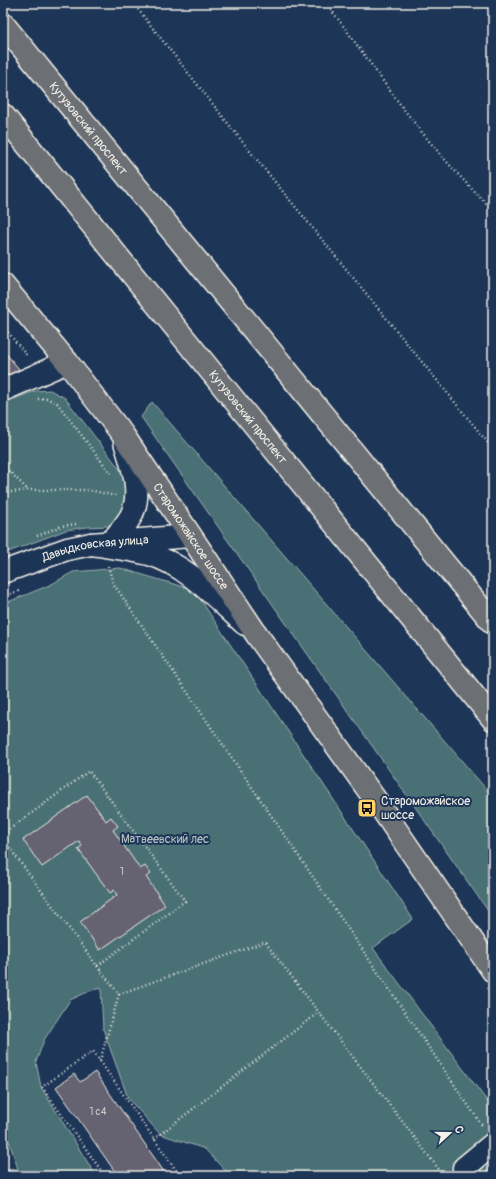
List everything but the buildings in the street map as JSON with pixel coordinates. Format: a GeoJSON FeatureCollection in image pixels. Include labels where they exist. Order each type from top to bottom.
{"type":"FeatureCollection","features":[{"type":"Feature","properties":{"kind":"main road","name":"Кутузовский проспект"},"geometry":{"type":"LineString","coordinates":[[3,24],[493,623]]}},
{"type":"Feature","properties":{"kind":"main road","name":"Кутузовский проспект"},"geometry":{"type":"LineString","coordinates":[[3,115],[493,718]]}},
{"type":"Feature","properties":{"kind":"main road","name":"Староможайское шоссе"},"geometry":{"type":"LineString","coordinates":[[3,285],[67,362],[123,435],[257,635],[377,802],[493,971]]}},
{"type":"Feature","properties":{"kind":"street"},"geometry":{"type":"LineString","coordinates":[[3,390],[67,362]]}},
{"type":"Feature","properties":{"kind":"street"},"geometry":{"type":"LineString","coordinates":[[102,542],[132,514],[137,492],[134,472],[123,435]]}},
{"type":"Feature","properties":{"kind":"street","name":"Давыдковская улица"},"geometry":{"type":"LineString","coordinates":[[3,572],[67,549],[102,542],[190,536]]}},
{"type":"Feature","properties":{"kind":"street"},"geometry":{"type":"LineString","coordinates":[[102,542],[149,554],[166,561],[186,573],[257,635]]}},
{"type":"Feature","properties":{"kind":"street"},"geometry":{"type":"LineString","coordinates":[[470,1176],[464,1168],[489,1136]]}},
{"type":"Feature","properties":{"kind":"path"},"geometry":{"type":"LineString","coordinates":[[133,3],[249,150],[493,449]]}},
{"type":"Feature","properties":{"kind":"path"},"geometry":{"type":"LineString","coordinates":[[326,3],[357,42],[413,121],[462,180],[493,210]]}},
{"type":"Feature","properties":{"kind":"path"},"geometry":{"type":"LineString","coordinates":[[3,326],[42,373]]}},
{"type":"Feature","properties":{"kind":"path"},"geometry":{"type":"LineString","coordinates":[[32,400],[46,398],[57,403],[114,477]]}},
{"type":"Feature","properties":{"kind":"path"},"geometry":{"type":"LineString","coordinates":[[3,465],[29,490]]}},
{"type":"Feature","properties":{"kind":"path"},"geometry":{"type":"LineString","coordinates":[[3,493],[29,490],[89,490],[118,496]]}},
{"type":"Feature","properties":{"kind":"path"},"geometry":{"type":"LineString","coordinates":[[32,538],[61,526],[82,523]]}},
{"type":"Feature","properties":{"kind":"path"},"geometry":{"type":"LineString","coordinates":[[107,564],[113,583],[489,1136]]}},
{"type":"Feature","properties":{"kind":"path"},"geometry":{"type":"LineString","coordinates":[[3,834],[89,771],[185,901],[97,966]]}},
{"type":"Feature","properties":{"kind":"path"},"geometry":{"type":"LineString","coordinates":[[3,839],[119,994]]}},
{"type":"Feature","properties":{"kind":"path"},"geometry":{"type":"LineString","coordinates":[[119,994],[265,942],[444,1176]]}},
{"type":"Feature","properties":{"kind":"path"},"geometry":{"type":"LineString","coordinates":[[100,1061],[119,994]]}},
{"type":"Feature","properties":{"kind":"path"},"geometry":{"type":"LineString","coordinates":[[154,1139],[319,1012]]}},
{"type":"Feature","properties":{"kind":"path"},"geometry":{"type":"LineString","coordinates":[[105,1176],[42,1086],[93,1051],[180,1176]]}},
{"type":"Feature","properties":{"kind":"green space"},"geometry":{"type":"Polygon","coordinates":[[[50,390],[65,398],[132,485],[124,514],[108,526],[66,530],[3,554],[3,403],[35,391],[50,390]]]}},
{"type":"Feature","properties":{"kind":"green space"},"geometry":{"type":"Polygon","coordinates":[[[152,402],[493,797],[493,918],[141,417],[152,402]]]}},
{"type":"Feature","properties":{"kind":"green space","name":"Матвеевский лес"},"geometry":{"type":"Polygon","coordinates":[[[120,568],[194,590],[413,919],[373,948],[493,1109],[493,1176],[230,1176],[205,1149],[160,1134],[128,1098],[103,1029],[101,988],[92,990],[70,1000],[44,1040],[36,1062],[41,1087],[96,1176],[3,1176],[3,1170],[18,1169],[3,1123],[3,604],[50,585],[73,572],[120,568]]]}},
{"type":"Feature","properties":{"kind":"place","name":"Староможайское шоссе"},"geometry":{"type":"Point","coordinates":[367,808]}}]}
